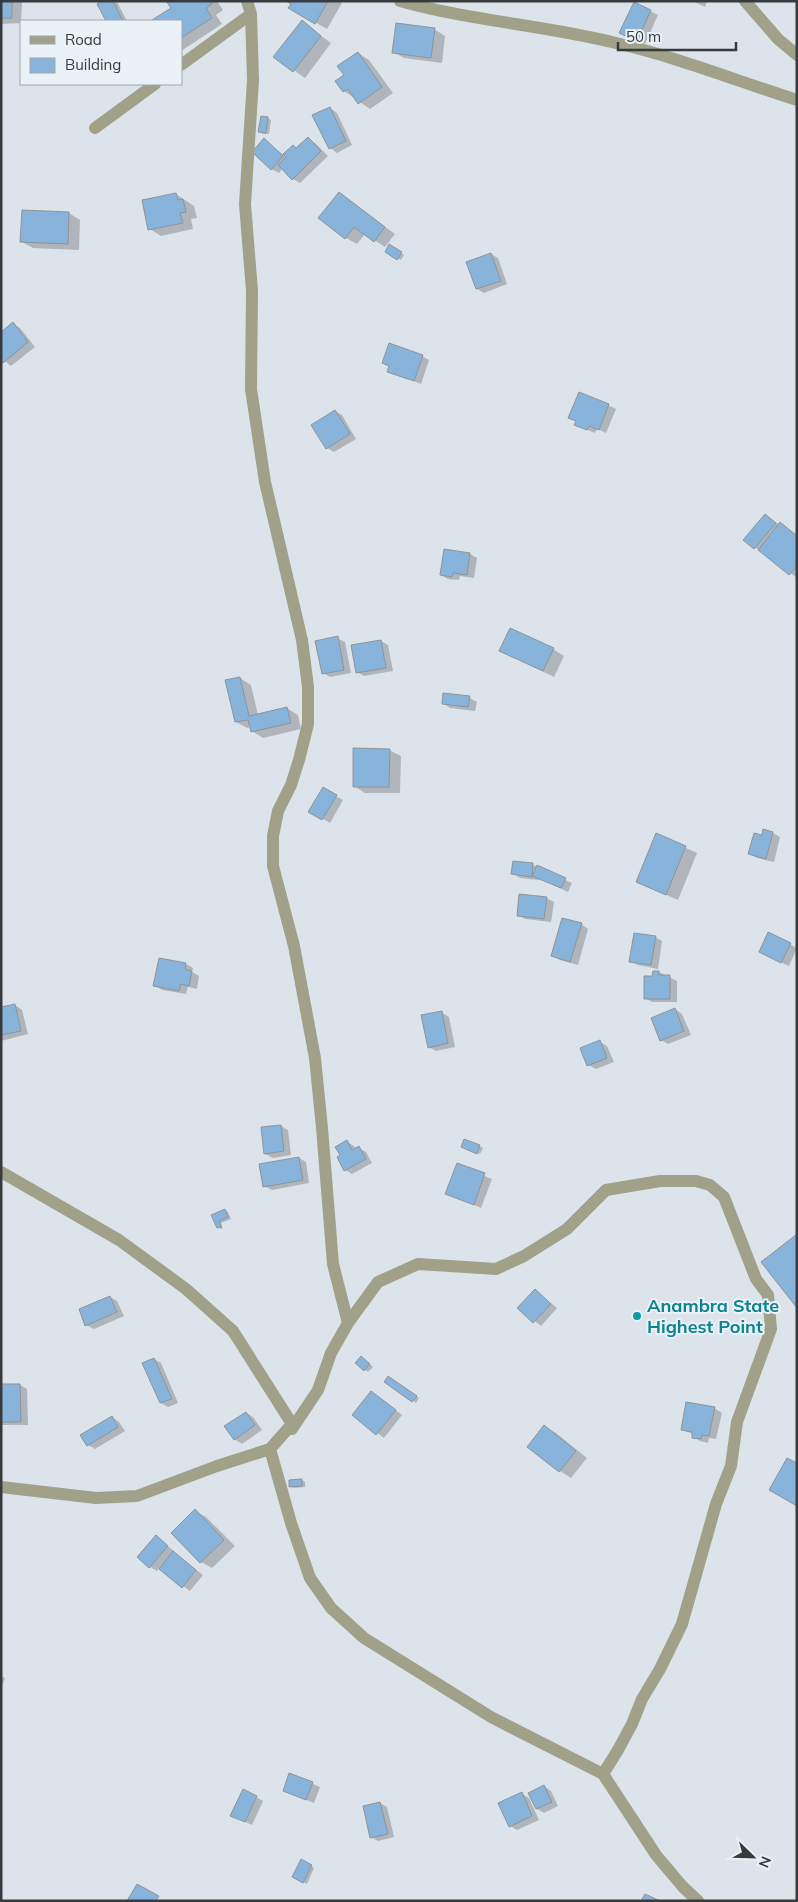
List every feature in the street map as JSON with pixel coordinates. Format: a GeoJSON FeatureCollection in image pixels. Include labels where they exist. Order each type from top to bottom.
{"type":"FeatureCollection","features":[{"type":"Feature","properties":{"kind":"street"},"geometry":{"type":"LineString","coordinates":[[247,1],[251,14],[253,80],[245,204],[252,291],[251,389],[265,482],[302,640],[308,687],[308,724],[291,785],[278,811],[273,836],[273,866],[294,946],[314,1058],[322,1128],[333,1264],[348,1323]]}},
{"type":"Feature","properties":{"kind":"street"},"geometry":{"type":"LineString","coordinates":[[400,1],[435,11],[560,30],[617,43],[797,100]]}},
{"type":"Feature","properties":{"kind":"street"},"geometry":{"type":"LineString","coordinates":[[745,1],[778,39],[797,55]]}},
{"type":"Feature","properties":{"kind":"street"},"geometry":{"type":"LineString","coordinates":[[182,64],[251,14]]}},
{"type":"Feature","properties":{"kind":"street"},"geometry":{"type":"LineString","coordinates":[[95,128],[154,85]]}},
{"type":"Feature","properties":{"kind":"street"},"geometry":{"type":"LineString","coordinates":[[1,1172],[119,1240],[186,1289],[233,1331],[292,1424],[292,1429],[318,1390],[332,1353],[348,1323],[378,1282],[418,1264],[496,1269],[524,1256],[567,1229],[606,1190],[642,1183],[696,1181],[710,1185],[724,1197],[756,1279],[768,1295],[771,1329],[737,1422],[731,1466],[716,1504],[682,1624],[660,1669],[642,1699],[625,1737],[603,1774]]}},
{"type":"Feature","properties":{"kind":"street"},"geometry":{"type":"LineString","coordinates":[[1,1487],[96,1498],[137,1496],[217,1466],[270,1449],[292,1424]]}},
{"type":"Feature","properties":{"kind":"street"},"geometry":{"type":"LineString","coordinates":[[270,1449],[291,1523],[310,1578],[332,1608],[364,1638],[491,1717],[603,1774],[656,1855],[683,1887],[698,1901]]}},
{"type":"Feature","properties":{"kind":"building"},"geometry":{"type":"Polygon","coordinates":[[[1,1],[12,1],[12,18],[1,18],[1,1]]]}},
{"type":"Feature","properties":{"kind":"building"},"geometry":{"type":"Polygon","coordinates":[[[102,1],[113,1],[122,20],[105,20],[97,4],[102,1]]]}},
{"type":"Feature","properties":{"kind":"building"},"geometry":{"type":"Polygon","coordinates":[[[166,1],[211,1],[212,4],[206,8],[212,18],[182,37],[182,20],[152,20],[171,8],[166,1]]]}},
{"type":"Feature","properties":{"kind":"building"},"geometry":{"type":"Polygon","coordinates":[[[286,1],[328,1],[315,24],[288,8],[291,4],[286,1]]]}},
{"type":"Feature","properties":{"kind":"building"},"geometry":{"type":"Polygon","coordinates":[[[634,2],[651,10],[637,41],[619,33],[634,2]]]}},
{"type":"Feature","properties":{"kind":"building"},"geometry":{"type":"Polygon","coordinates":[[[302,20],[321,36],[293,72],[273,57],[302,20]]]}},
{"type":"Feature","properties":{"kind":"building"},"geometry":{"type":"Polygon","coordinates":[[[396,23],[435,28],[431,58],[392,53],[396,23]]]}},
{"type":"Feature","properties":{"kind":"building"},"geometry":{"type":"Polygon","coordinates":[[[358,52],[382,87],[358,104],[348,89],[343,92],[335,81],[344,75],[337,66],[358,52]]]}},
{"type":"Feature","properties":{"kind":"building"},"geometry":{"type":"Polygon","coordinates":[[[330,107],[346,141],[329,149],[312,115],[330,107]]]}},
{"type":"Feature","properties":{"kind":"building"},"geometry":{"type":"Polygon","coordinates":[[[261,116],[268,117],[266,133],[258,132],[261,116]]]}},
{"type":"Feature","properties":{"kind":"building"},"geometry":{"type":"Polygon","coordinates":[[[308,137],[321,151],[292,180],[278,165],[286,157],[283,154],[293,145],[296,148],[308,137]]]}},
{"type":"Feature","properties":{"kind":"building"},"geometry":{"type":"Polygon","coordinates":[[[264,138],[283,156],[271,170],[252,152],[264,138]]]}},
{"type":"Feature","properties":{"kind":"building"},"geometry":{"type":"Polygon","coordinates":[[[339,192],[385,227],[374,242],[354,227],[345,239],[318,218],[339,192]]]}},
{"type":"Feature","properties":{"kind":"building"},"geometry":{"type":"Polygon","coordinates":[[[176,193],[178,200],[183,199],[186,212],[180,213],[183,223],[148,230],[142,200],[176,193]]]}},
{"type":"Feature","properties":{"kind":"building"},"geometry":{"type":"Polygon","coordinates":[[[22,210],[69,212],[68,244],[20,242],[22,210]]]}},
{"type":"Feature","properties":{"kind":"building"},"geometry":{"type":"Polygon","coordinates":[[[389,244],[402,252],[397,260],[385,252],[389,244]]]}},
{"type":"Feature","properties":{"kind":"building"},"geometry":{"type":"Polygon","coordinates":[[[491,253],[501,281],[476,289],[466,262],[491,253]]]}},
{"type":"Feature","properties":{"kind":"building"},"geometry":{"type":"Polygon","coordinates":[[[13,322],[28,342],[3,363],[1,361],[1,332],[13,322]]]}},
{"type":"Feature","properties":{"kind":"building"},"geometry":{"type":"Polygon","coordinates":[[[389,343],[423,355],[414,381],[387,372],[389,366],[382,363],[389,343]]]}},
{"type":"Feature","properties":{"kind":"building"},"geometry":{"type":"Polygon","coordinates":[[[579,392],[609,404],[599,430],[589,426],[587,430],[574,425],[576,421],[568,418],[579,392]]]}},
{"type":"Feature","properties":{"kind":"building"},"geometry":{"type":"Polygon","coordinates":[[[335,410],[350,434],[326,449],[311,425],[335,410]]]}},
{"type":"Feature","properties":{"kind":"building"},"geometry":{"type":"Polygon","coordinates":[[[765,514],[776,523],[754,549],[743,540],[765,514]]]}},
{"type":"Feature","properties":{"kind":"building"},"geometry":{"type":"Polygon","coordinates":[[[780,522],[797,536],[797,566],[789,575],[758,550],[780,522]]]}},
{"type":"Feature","properties":{"kind":"building"},"geometry":{"type":"Polygon","coordinates":[[[444,549],[470,553],[467,575],[453,573],[452,577],[440,575],[444,549]]]}},
{"type":"Feature","properties":{"kind":"building"},"geometry":{"type":"Polygon","coordinates":[[[510,628],[554,648],[543,671],[499,651],[510,628]]]}},
{"type":"Feature","properties":{"kind":"building"},"geometry":{"type":"Polygon","coordinates":[[[338,636],[344,670],[322,674],[315,641],[338,636]]]}},
{"type":"Feature","properties":{"kind":"building"},"geometry":{"type":"Polygon","coordinates":[[[381,640],[386,668],[356,673],[351,645],[381,640]]]}},
{"type":"Feature","properties":{"kind":"building"},"geometry":{"type":"Polygon","coordinates":[[[240,677],[249,716],[287,707],[291,723],[251,732],[248,720],[235,722],[225,680],[240,677]]]}},
{"type":"Feature","properties":{"kind":"building"},"geometry":{"type":"Polygon","coordinates":[[[443,693],[470,696],[468,707],[442,704],[443,693]]]}},
{"type":"Feature","properties":{"kind":"building"},"geometry":{"type":"Polygon","coordinates":[[[353,748],[390,749],[389,787],[353,787],[353,748]]]}},
{"type":"Feature","properties":{"kind":"building"},"geometry":{"type":"Polygon","coordinates":[[[323,787],[337,795],[322,820],[308,812],[323,787]]]}},
{"type":"Feature","properties":{"kind":"building"},"geometry":{"type":"Polygon","coordinates":[[[763,829],[773,832],[766,859],[748,854],[754,833],[762,835],[763,829]]]}},
{"type":"Feature","properties":{"kind":"building"},"geometry":{"type":"Polygon","coordinates":[[[656,833],[686,846],[666,895],[636,882],[656,833]]]}},
{"type":"Feature","properties":{"kind":"building"},"geometry":{"type":"Polygon","coordinates":[[[513,861],[533,863],[532,877],[511,874],[513,861]]]}},
{"type":"Feature","properties":{"kind":"building"},"geometry":{"type":"Polygon","coordinates":[[[537,865],[566,878],[561,888],[532,876],[537,865]]]}},
{"type":"Feature","properties":{"kind":"building"},"geometry":{"type":"Polygon","coordinates":[[[519,894],[547,897],[544,919],[517,916],[519,894]]]}},
{"type":"Feature","properties":{"kind":"building"},"geometry":{"type":"Polygon","coordinates":[[[562,918],[582,923],[570,962],[551,956],[562,918]]]}},
{"type":"Feature","properties":{"kind":"building"},"geometry":{"type":"Polygon","coordinates":[[[768,932],[791,943],[781,963],[759,952],[768,932]]]}},
{"type":"Feature","properties":{"kind":"building"},"geometry":{"type":"Polygon","coordinates":[[[634,933],[656,936],[651,965],[629,962],[634,933]]]}},
{"type":"Feature","properties":{"kind":"building"},"geometry":{"type":"Polygon","coordinates":[[[159,958],[186,963],[185,969],[192,971],[189,986],[181,984],[179,991],[153,986],[159,958]]]}},
{"type":"Feature","properties":{"kind":"building"},"geometry":{"type":"Polygon","coordinates":[[[653,971],[659,971],[659,975],[670,975],[670,999],[644,999],[644,976],[652,976],[653,971]]]}},
{"type":"Feature","properties":{"kind":"building"},"geometry":{"type":"Polygon","coordinates":[[[15,1004],[21,1031],[1,1035],[1,1007],[15,1004]]]}},
{"type":"Feature","properties":{"kind":"building"},"geometry":{"type":"Polygon","coordinates":[[[675,1008],[684,1031],[660,1041],[651,1018],[675,1008]]]}},
{"type":"Feature","properties":{"kind":"building"},"geometry":{"type":"Polygon","coordinates":[[[442,1011],[448,1043],[428,1048],[421,1015],[442,1011]]]}},
{"type":"Feature","properties":{"kind":"building"},"geometry":{"type":"Polygon","coordinates":[[[600,1040],[607,1058],[587,1066],[580,1048],[600,1040]]]}},
{"type":"Feature","properties":{"kind":"building"},"geometry":{"type":"Polygon","coordinates":[[[281,1125],[284,1151],[264,1154],[261,1127],[281,1125]]]}},
{"type":"Feature","properties":{"kind":"building"},"geometry":{"type":"Polygon","coordinates":[[[464,1139],[480,1145],[477,1154],[461,1147],[464,1139]]]}},
{"type":"Feature","properties":{"kind":"building"},"geometry":{"type":"Polygon","coordinates":[[[347,1140],[352,1150],[359,1146],[366,1159],[344,1171],[337,1157],[340,1155],[335,1147],[347,1140]]]}},
{"type":"Feature","properties":{"kind":"building"},"geometry":{"type":"Polygon","coordinates":[[[299,1157],[303,1180],[263,1187],[259,1164],[299,1157]]]}},
{"type":"Feature","properties":{"kind":"building"},"geometry":{"type":"Polygon","coordinates":[[[457,1163],[485,1173],[474,1205],[445,1194],[457,1163]]]}},
{"type":"Feature","properties":{"kind":"building"},"geometry":{"type":"Polygon","coordinates":[[[225,1209],[228,1217],[219,1221],[221,1227],[217,1228],[211,1215],[225,1209]]]}},
{"type":"Feature","properties":{"kind":"building"},"geometry":{"type":"Polygon","coordinates":[[[797,1234],[797,1308],[761,1262],[797,1234]]]}},
{"type":"Feature","properties":{"kind":"building"},"geometry":{"type":"Polygon","coordinates":[[[535,1289],[551,1304],[533,1323],[517,1308],[535,1289]]]}},
{"type":"Feature","properties":{"kind":"building"},"geometry":{"type":"Polygon","coordinates":[[[110,1296],[117,1312],[85,1326],[79,1309],[110,1296]]]}},
{"type":"Feature","properties":{"kind":"building"},"geometry":{"type":"Polygon","coordinates":[[[361,1356],[370,1364],[364,1371],[355,1363],[361,1356]]]}},
{"type":"Feature","properties":{"kind":"building"},"geometry":{"type":"Polygon","coordinates":[[[154,1358],[172,1399],[160,1403],[142,1363],[154,1358]]]}},
{"type":"Feature","properties":{"kind":"building"},"geometry":{"type":"Polygon","coordinates":[[[388,1376],[417,1396],[412,1402],[384,1382],[388,1376]]]}},
{"type":"Feature","properties":{"kind":"building"},"geometry":{"type":"Polygon","coordinates":[[[1,1384],[20,1384],[21,1422],[1,1422],[1,1384]]]}},
{"type":"Feature","properties":{"kind":"building"},"geometry":{"type":"Polygon","coordinates":[[[371,1391],[396,1410],[376,1435],[352,1415],[371,1391]]]}},
{"type":"Feature","properties":{"kind":"building"},"geometry":{"type":"Polygon","coordinates":[[[686,1402],[715,1407],[709,1436],[702,1435],[701,1439],[692,1438],[692,1432],[681,1430],[686,1402]]]}},
{"type":"Feature","properties":{"kind":"building"},"geometry":{"type":"Polygon","coordinates":[[[246,1412],[255,1425],[234,1440],[224,1426],[246,1412]]]}},
{"type":"Feature","properties":{"kind":"building"},"geometry":{"type":"Polygon","coordinates":[[[112,1416],[118,1427],[87,1446],[80,1435],[112,1416]]]}},
{"type":"Feature","properties":{"kind":"building"},"geometry":{"type":"Polygon","coordinates":[[[544,1425],[576,1451],[559,1472],[527,1447],[544,1425]]]}},
{"type":"Feature","properties":{"kind":"building"},"geometry":{"type":"Polygon","coordinates":[[[787,1458],[797,1463],[797,1506],[769,1490],[787,1458]]]}},
{"type":"Feature","properties":{"kind":"building"},"geometry":{"type":"Polygon","coordinates":[[[302,1479],[302,1486],[289,1487],[289,1480],[302,1479]]]}},
{"type":"Feature","properties":{"kind":"building"},"geometry":{"type":"Polygon","coordinates":[[[195,1509],[224,1540],[200,1563],[171,1533],[195,1509]]]}},
{"type":"Feature","properties":{"kind":"building"},"geometry":{"type":"Polygon","coordinates":[[[156,1535],[168,1546],[149,1568],[137,1557],[156,1535]]]}},
{"type":"Feature","properties":{"kind":"building"},"geometry":{"type":"Polygon","coordinates":[[[173,1551],[196,1570],[182,1588],[159,1569],[173,1551]]]}},
{"type":"Feature","properties":{"kind":"building"},"geometry":{"type":"Polygon","coordinates":[[[289,1773],[313,1782],[306,1800],[283,1791],[289,1773]]]}},
{"type":"Feature","properties":{"kind":"building"},"geometry":{"type":"Polygon","coordinates":[[[544,1785],[552,1802],[536,1809],[528,1793],[544,1785]]]}},
{"type":"Feature","properties":{"kind":"building"},"geometry":{"type":"Polygon","coordinates":[[[243,1789],[257,1796],[245,1822],[230,1816],[243,1789]]]}},
{"type":"Feature","properties":{"kind":"building"},"geometry":{"type":"Polygon","coordinates":[[[522,1792],[532,1816],[509,1827],[498,1803],[522,1792]]]}},
{"type":"Feature","properties":{"kind":"building"},"geometry":{"type":"Polygon","coordinates":[[[380,1802],[388,1834],[370,1838],[363,1806],[380,1802]]]}},
{"type":"Feature","properties":{"kind":"building"},"geometry":{"type":"Polygon","coordinates":[[[301,1859],[312,1865],[303,1883],[292,1877],[301,1859]]]}},
{"type":"Feature","properties":{"kind":"building"},"geometry":{"type":"Polygon","coordinates":[[[137,1884],[159,1896],[156,1901],[127,1901],[137,1884]]]}},
{"type":"Feature","properties":{"kind":"building"},"geometry":{"type":"Polygon","coordinates":[[[645,1894],[660,1901],[641,1901],[645,1894]]]}},
{"type":"Feature","properties":{"kind":"place","name":"Anambra State Highest Point"},"geometry":{"type":"Point","coordinates":[637,1316]}}]}
